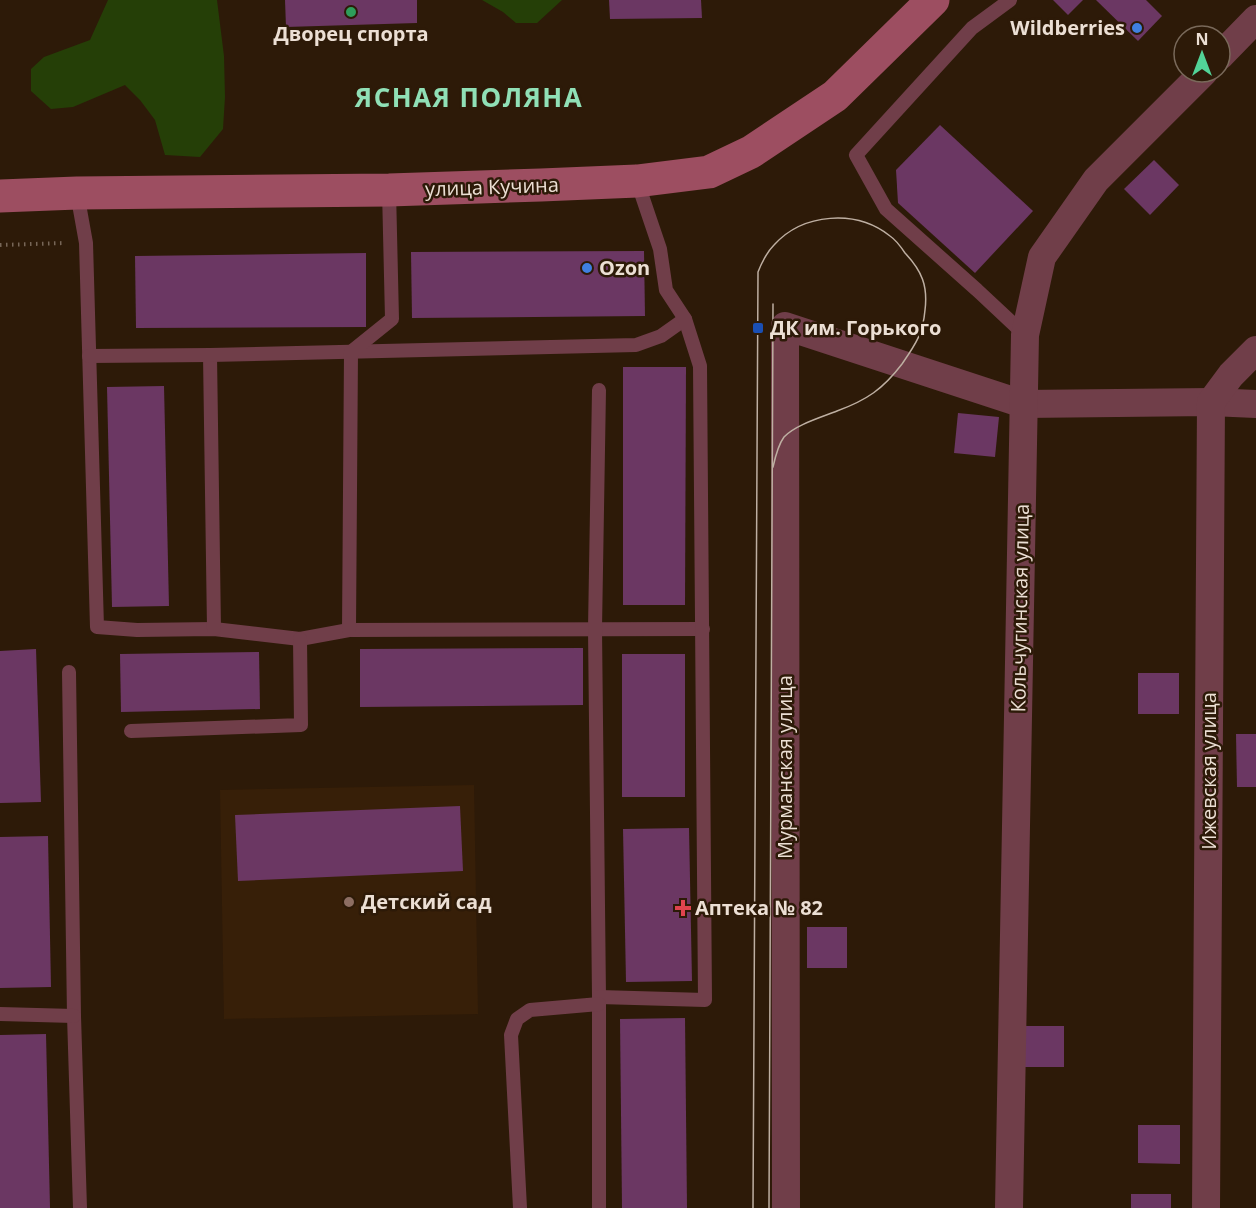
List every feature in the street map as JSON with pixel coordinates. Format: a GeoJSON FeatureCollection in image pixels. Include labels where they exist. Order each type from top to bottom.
{"type":"FeatureCollection","features":[{"type":"Feature","properties":{"kind":"main road","name":"улица Кучина"},"geometry":{"type":"LineString","coordinates":[[0,196],[77,193],[389,190],[637,181],[710,172],[751,152],[835,96],[927,2]]}},
{"type":"Feature","properties":{"kind":"street"},"geometry":{"type":"LineString","coordinates":[[1232,44],[1256,20]]}},
{"type":"Feature","properties":{"kind":"street","name":"Кольчугинская улица"},"geometry":{"type":"LineString","coordinates":[[1008,1208],[1025,335],[1042,257],[1096,180],[1192,84]]}},
{"type":"Feature","properties":{"kind":"street","name":"Мурманская улица"},"geometry":{"type":"LineString","coordinates":[[786,1208],[785,326],[1023,404]]}},
{"type":"Feature","properties":{"kind":"street"},"geometry":{"type":"LineString","coordinates":[[1211,402],[1231,375],[1256,350]]}},
{"type":"Feature","properties":{"kind":"street"},"geometry":{"type":"LineString","coordinates":[[1023,404],[1211,402],[1256,404]]}},
{"type":"Feature","properties":{"kind":"street","name":"Ижевская улица"},"geometry":{"type":"LineString","coordinates":[[1206,1208],[1211,402]]}},
{"type":"Feature","properties":{"kind":"lane"},"geometry":{"type":"LineString","coordinates":[[1010,0],[972,27],[856,155],[886,209],[1025,335]]}},
{"type":"Feature","properties":{"kind":"lane"},"geometry":{"type":"LineString","coordinates":[[520,1208],[511,1035],[517,1019],[530,1010],[599,1000],[705,1000],[700,366],[685,319],[666,291],[660,249],[637,181]]}},
{"type":"Feature","properties":{"kind":"lane"},"geometry":{"type":"LineString","coordinates":[[351,352],[392,319],[389,190]]}},
{"type":"Feature","properties":{"kind":"lane"},"geometry":{"type":"LineString","coordinates":[[77,193],[86,243],[97,627],[137,630],[214,629],[300,639],[349,630],[703,628]]}},
{"type":"Feature","properties":{"kind":"lane"},"geometry":{"type":"LineString","coordinates":[[89,356],[636,345],[661,336],[685,319]]}},
{"type":"Feature","properties":{"kind":"lane"},"geometry":{"type":"LineString","coordinates":[[349,630],[351,352]]}},
{"type":"Feature","properties":{"kind":"lane"},"geometry":{"type":"LineString","coordinates":[[210,355],[214,629]]}},
{"type":"Feature","properties":{"kind":"lane"},"geometry":{"type":"LineString","coordinates":[[598,390],[595,629],[599,1208]]}},
{"type":"Feature","properties":{"kind":"lane"},"geometry":{"type":"LineString","coordinates":[[131,731],[301,725],[300,639]]}},
{"type":"Feature","properties":{"kind":"lane"},"geometry":{"type":"LineString","coordinates":[[69,672],[74,1016],[80,1208]]}},
{"type":"Feature","properties":{"kind":"lane"},"geometry":{"type":"LineString","coordinates":[[0,1014],[74,1016]]}},
{"type":"Feature","properties":{"kind":"path"},"geometry":{"type":"LineString","coordinates":[[0,244],[86,243]]}},
{"type":"Feature","properties":{"kind":"shaded area","name":"Детский сад"},"geometry":{"type":"Polygon","coordinates":[[[474,785],[478,1014],[224,1019],[220,790],[474,785]]]}},
{"type":"Feature","properties":{"kind":"green space"},"geometry":{"type":"Polygon","coordinates":[[[108,0],[217,0],[224,56],[223,129],[200,157],[165,155],[155,120],[125,85],[73,107],[51,109],[31,91],[31,69],[44,57],[90,40],[108,0]]]}},
{"type":"Feature","properties":{"kind":"green space"},"geometry":{"type":"Polygon","coordinates":[[[482,0],[562,0],[537,23],[516,23],[503,12],[482,0]]]}},
{"type":"Feature","properties":{"kind":"building","name":"Дворец спорта"},"geometry":{"type":"Polygon","coordinates":[[[285,0],[417,0],[417,23],[286,27],[285,0]]]}},
{"type":"Feature","properties":{"kind":"building"},"geometry":{"type":"Polygon","coordinates":[[[609,0],[701,0],[702,18],[610,19],[609,0]]]}},
{"type":"Feature","properties":{"kind":"building","name":"Wildberries"},"geometry":{"type":"Polygon","coordinates":[[[1053,0],[1083,0],[1068,15],[1053,0]]]}},
{"type":"Feature","properties":{"kind":"building","name":"Wildberries"},"geometry":{"type":"Polygon","coordinates":[[[1096,0],[1146,0],[1162,16],[1138,41],[1096,0]]]}},
{"type":"Feature","properties":{"kind":"building"},"geometry":{"type":"Polygon","coordinates":[[[940,125],[1033,211],[975,273],[898,203],[896,170],[940,125]]]}},
{"type":"Feature","properties":{"kind":"building"},"geometry":{"type":"Polygon","coordinates":[[[1154,160],[1179,185],[1150,215],[1124,189],[1154,160]]]}},
{"type":"Feature","properties":{"kind":"building"},"geometry":{"type":"Polygon","coordinates":[[[644,251],[645,316],[412,318],[411,252],[644,251]]]}},
{"type":"Feature","properties":{"kind":"building"},"geometry":{"type":"Polygon","coordinates":[[[366,253],[366,327],[136,328],[135,256],[366,253]]]}},
{"type":"Feature","properties":{"kind":"building"},"geometry":{"type":"Polygon","coordinates":[[[623,367],[686,367],[685,605],[623,605],[623,367]]]}},
{"type":"Feature","properties":{"kind":"building"},"geometry":{"type":"Polygon","coordinates":[[[164,386],[169,606],[112,607],[107,387],[164,386]]]}},
{"type":"Feature","properties":{"kind":"building"},"geometry":{"type":"Polygon","coordinates":[[[958,413],[999,417],[995,457],[954,453],[958,413]]]}},
{"type":"Feature","properties":{"kind":"building"},"geometry":{"type":"Polygon","coordinates":[[[583,648],[583,705],[360,707],[360,649],[583,648]]]}},
{"type":"Feature","properties":{"kind":"building"},"geometry":{"type":"Polygon","coordinates":[[[36,649],[41,802],[0,803],[0,651],[36,649]]]}},
{"type":"Feature","properties":{"kind":"building"},"geometry":{"type":"Polygon","coordinates":[[[259,652],[260,709],[121,712],[120,654],[259,652]]]}},
{"type":"Feature","properties":{"kind":"building"},"geometry":{"type":"Polygon","coordinates":[[[622,654],[685,654],[685,797],[622,797],[622,654]]]}},
{"type":"Feature","properties":{"kind":"building"},"geometry":{"type":"Polygon","coordinates":[[[1138,673],[1179,673],[1179,714],[1138,714],[1138,673]]]}},
{"type":"Feature","properties":{"kind":"building"},"geometry":{"type":"Polygon","coordinates":[[[1236,734],[1256,734],[1256,787],[1237,787],[1236,734]]]}},
{"type":"Feature","properties":{"kind":"building"},"geometry":{"type":"Polygon","coordinates":[[[460,806],[463,871],[238,881],[235,815],[460,806]]]}},
{"type":"Feature","properties":{"kind":"building"},"geometry":{"type":"Polygon","coordinates":[[[689,828],[692,981],[626,982],[623,829],[689,828]]]}},
{"type":"Feature","properties":{"kind":"building"},"geometry":{"type":"Polygon","coordinates":[[[48,836],[51,987],[0,988],[0,837],[48,836]]]}},
{"type":"Feature","properties":{"kind":"building"},"geometry":{"type":"Polygon","coordinates":[[[807,927],[847,927],[847,968],[807,968],[807,927]]]}},
{"type":"Feature","properties":{"kind":"building"},"geometry":{"type":"Polygon","coordinates":[[[685,1018],[687,1208],[622,1208],[620,1019],[685,1018]]]}},
{"type":"Feature","properties":{"kind":"building"},"geometry":{"type":"Polygon","coordinates":[[[1023,1026],[1064,1026],[1064,1067],[1023,1067],[1023,1026]]]}},
{"type":"Feature","properties":{"kind":"building"},"geometry":{"type":"Polygon","coordinates":[[[46,1034],[50,1208],[0,1208],[0,1035],[46,1034]]]}},
{"type":"Feature","properties":{"kind":"building"},"geometry":{"type":"Polygon","coordinates":[[[1138,1125],[1180,1125],[1180,1164],[1138,1163],[1138,1125]]]}},
{"type":"Feature","properties":{"kind":"building"},"geometry":{"type":"Polygon","coordinates":[[[1131,1194],[1171,1194],[1171,1208],[1131,1208],[1131,1194]]]}},
{"type":"Feature","properties":{"kind":"tram line"},"geometry":{"type":"LineString","coordinates":[[753,1208],[758,272],[771,248],[786,234],[800,226],[830,218],[862,222],[876,227],[896,242],[916,266],[923,279],[926,294],[925,310],[918,339],[895,373],[874,393],[857,403],[809,422],[784,437],[773,467]]}},
{"type":"Feature","properties":{"kind":"tram line"},"geometry":{"type":"LineString","coordinates":[[769,1208],[773,304]]}},
{"type":"Feature","properties":{"kind":"place","name":"Дворец спорта"},"geometry":{"type":"Point","coordinates":[351,12]}},
{"type":"Feature","properties":{"kind":"place","name":"Wildberries"},"geometry":{"type":"Point","coordinates":[1137,28]}},
{"type":"Feature","properties":{"kind":"place","name":"Ozon"},"geometry":{"type":"Point","coordinates":[587,268]}},
{"type":"Feature","properties":{"kind":"place","name":"ДК им. Горького"},"geometry":{"type":"Point","coordinates":[758,328]}},
{"type":"Feature","properties":{"kind":"place","name":"Детский сад"},"geometry":{"type":"Point","coordinates":[349,902]}},
{"type":"Feature","properties":{"kind":"place","name":"Аптека № 82"},"geometry":{"type":"Point","coordinates":[683,908]}},
{"type":"Feature","properties":{"kind":"district","name":"ЯСНАЯ ПОЛЯНА"},"geometry":{"type":"Point","coordinates":[469,98]}}]}
